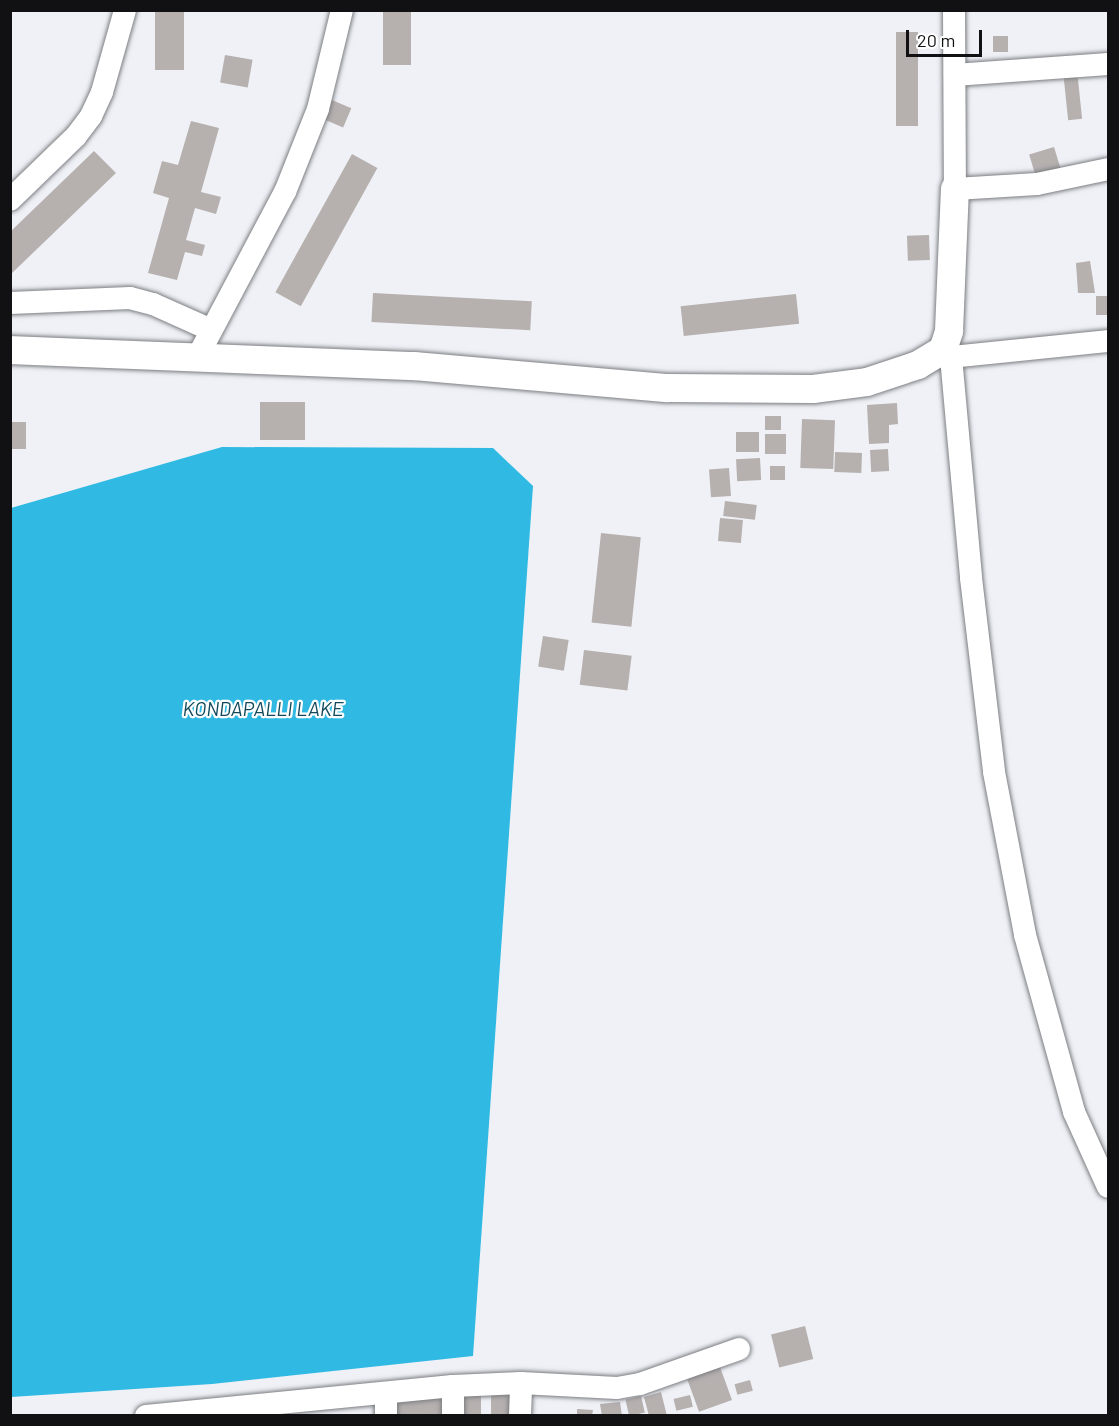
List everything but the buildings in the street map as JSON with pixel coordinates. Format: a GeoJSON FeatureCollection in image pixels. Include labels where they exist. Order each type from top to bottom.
{"type":"FeatureCollection","features":[{"type":"Feature","properties":{"kind":"street"},"geometry":{"type":"LineString","coordinates":[[10,200],[76,136],[91,116],[102,92],[125,10]]}},
{"type":"Feature","properties":{"kind":"street"},"geometry":{"type":"LineString","coordinates":[[198,356],[285,192],[318,109],[342,10]]}},
{"type":"Feature","properties":{"kind":"street"},"geometry":{"type":"LineString","coordinates":[[954,10],[955,189],[950,331],[947,353],[970,578],[1000,807],[1025,935],[1074,1112],[1108,1187]]}},
{"type":"Feature","properties":{"kind":"street"},"geometry":{"type":"LineString","coordinates":[[955,75],[1108,64]]}},
{"type":"Feature","properties":{"kind":"street"},"geometry":{"type":"LineString","coordinates":[[955,189],[1037,184],[1108,169]]}},
{"type":"Feature","properties":{"kind":"street"},"geometry":{"type":"LineString","coordinates":[[10,303],[130,298],[153,304],[211,330]]}},
{"type":"Feature","properties":{"kind":"street"},"geometry":{"type":"LineString","coordinates":[[10,350],[414,366],[668,388],[747,390],[813,389],[867,382],[947,353],[1108,341]]}},
{"type":"Feature","properties":{"kind":"street"},"geometry":{"type":"LineString","coordinates":[[146,1416],[318,1408],[386,1393],[453,1386],[521,1383],[617,1388],[640,1384],[739,1349]]}},
{"type":"Feature","properties":{"kind":"street"},"geometry":{"type":"LineString","coordinates":[[520,1416],[521,1383]]}},
{"type":"Feature","properties":{"kind":"street"},"geometry":{"type":"LineString","coordinates":[[453,1386],[453,1416]]}},
{"type":"Feature","properties":{"kind":"street"},"geometry":{"type":"LineString","coordinates":[[386,1393],[386,1416]]}},
{"type":"Feature","properties":{"kind":"water","name":"KONDAPALLI LAKE"},"geometry":{"type":"Polygon","coordinates":[[[222,447],[493,448],[533,486],[473,1356],[212,1384],[11,1397],[11,508],[222,447]]]}}]}
